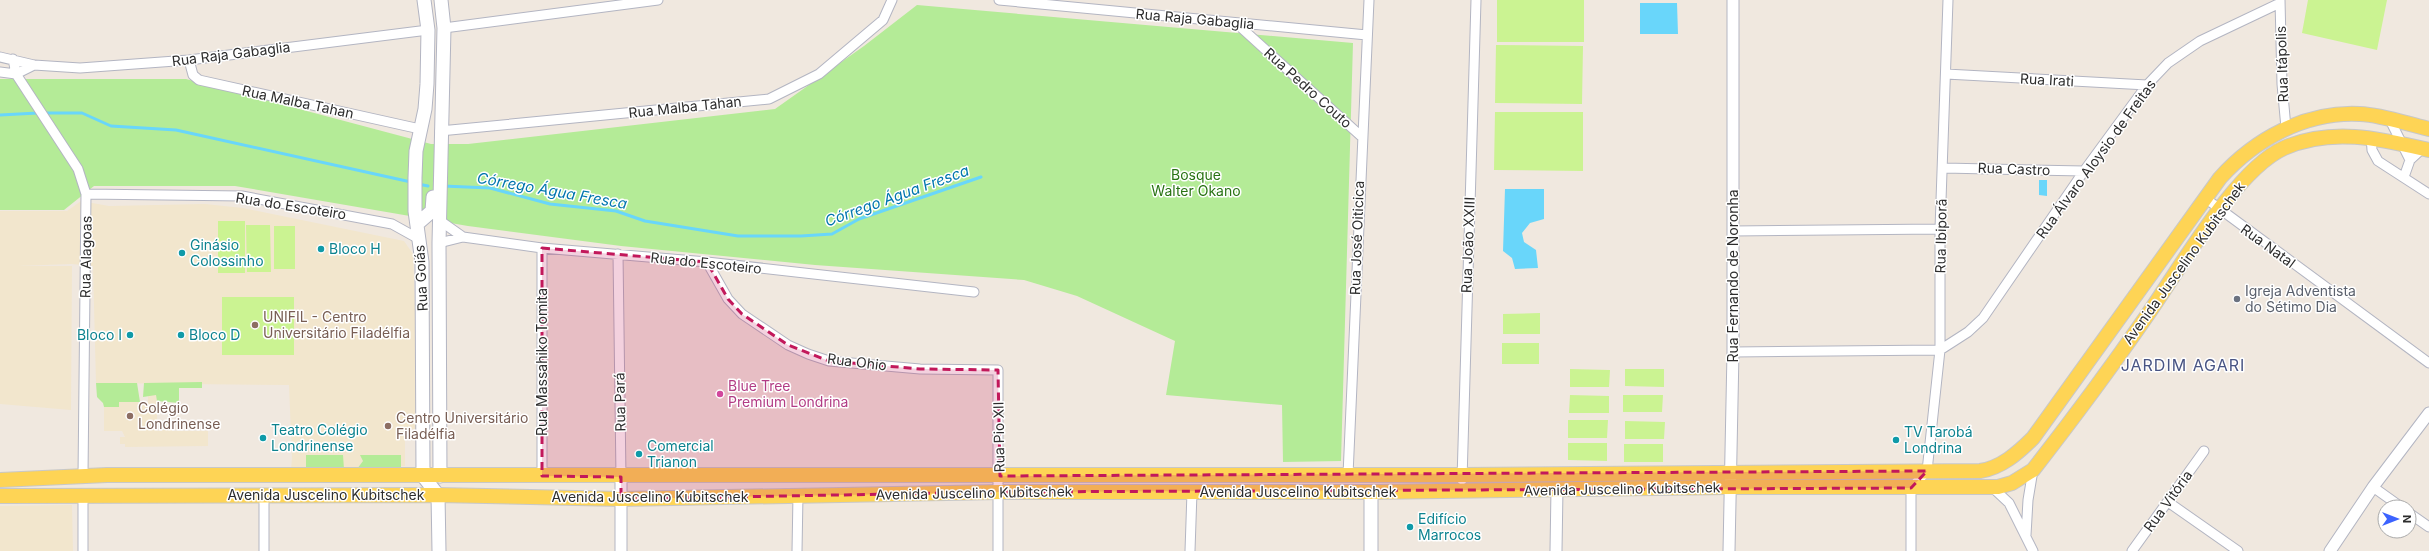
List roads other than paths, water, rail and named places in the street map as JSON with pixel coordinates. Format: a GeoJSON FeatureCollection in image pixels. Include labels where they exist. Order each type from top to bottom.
{"type":"FeatureCollection","features":[{"type":"Feature","properties":{"kind":"main road","name":"Rua Goiás"},"geometry":{"type":"LineString","coordinates":[[423,476],[422,262],[417,224],[416,158],[427,84],[428,30],[424,0]]}},
{"type":"Feature","properties":{"kind":"main road","name":"Rua Goiás"},"geometry":{"type":"LineString","coordinates":[[440,476],[438,243],[444,28],[441,0]]}},
{"type":"Feature","properties":{"kind":"main road","name":"Avenida Juscelino Kubitschek"},"geometry":{"type":"LineString","coordinates":[[0,480],[128,475],[621,477],[1462,475],[1557,473],[1973,472],[1988,470],[2019,452],[2043,425],[2204,198],[2220,178],[2241,156],[2286,128],[2339,115],[2360,114],[2429,129]]}},
{"type":"Feature","properties":{"kind":"main road"},"geometry":{"type":"LineString","coordinates":[[417,224],[432,212],[435,150],[440,131]]}},
{"type":"Feature","properties":{"kind":"main road","name":"Avenida Juscelino Kubitschek"},"geometry":{"type":"LineString","coordinates":[[0,496],[438,495],[621,499],[1000,492],[1371,492],[1730,487],[1993,488],[2012,483],[2033,470],[2142,324],[2220,210],[2253,170],[2264,160],[2284,148],[2326,136],[2371,138],[2426,149]]}},
{"type":"Feature","properties":{"kind":"main road"},"geometry":{"type":"LineString","coordinates":[[422,262],[429,249],[438,243]]}},
{"type":"Feature","properties":{"kind":"main road"},"geometry":{"type":"LineString","coordinates":[[1927,471],[1939,488]]}},
{"type":"Feature","properties":{"kind":"main road"},"geometry":{"type":"LineString","coordinates":[[83,496],[89,485],[104,478],[128,475]]}},
{"type":"Feature","properties":{"kind":"main road"},"geometry":{"type":"LineString","coordinates":[[0,489],[70,488],[83,476]]}},
{"type":"Feature","properties":{"kind":"main road"},"geometry":{"type":"LineString","coordinates":[[423,476],[438,495],[439,551]]}},
{"type":"Feature","properties":{"kind":"main road"},"geometry":{"type":"LineString","coordinates":[[798,495],[804,487],[818,484],[870,484],[906,476]]}},
{"type":"Feature","properties":{"kind":"main road"},"geometry":{"type":"LineString","coordinates":[[1371,492],[1371,551]]}},
{"type":"Feature","properties":{"kind":"street"},"geometry":{"type":"LineString","coordinates":[[444,28],[658,0]]}},
{"type":"Feature","properties":{"kind":"street","name":"Rua Malba Tahan"},"geometry":{"type":"LineString","coordinates":[[440,131],[769,99],[819,74],[883,20],[892,0]]}},
{"type":"Feature","properties":{"kind":"street","name":"Rua Raja Gabaglia"},"geometry":{"type":"LineString","coordinates":[[999,0],[1367,35]]}},
{"type":"Feature","properties":{"kind":"street","name":"Rua José Oiticica"},"geometry":{"type":"LineString","coordinates":[[1354,475],[1362,137],[1369,0]]}},
{"type":"Feature","properties":{"kind":"street","name":"Rua João XXIII"},"geometry":{"type":"LineString","coordinates":[[1462,490],[1476,0]]}},
{"type":"Feature","properties":{"kind":"street","name":"Rua Fernando de Noronha"},"geometry":{"type":"LineString","coordinates":[[1730,551],[1733,352],[1733,0]]}},
{"type":"Feature","properties":{"kind":"street","name":"Rua Ibiporã"},"geometry":{"type":"LineString","coordinates":[[1927,471],[1940,350],[1940,229],[1944,168],[1948,0]]}},
{"type":"Feature","properties":{"kind":"street","name":"Rua Álvaro Aloysio de Freitas"},"geometry":{"type":"LineString","coordinates":[[1940,350],[1968,332],[1983,318],[2084,171],[2147,85],[2168,63],[2200,41],[2280,1]]}},
{"type":"Feature","properties":{"kind":"street","name":"Rua Itápolis"},"geometry":{"type":"LineString","coordinates":[[2280,1],[2282,84],[2286,128]]}},
{"type":"Feature","properties":{"kind":"street","name":"Rua Pedro Couto"},"geometry":{"type":"LineString","coordinates":[[1236,23],[1362,137]]}},
{"type":"Feature","properties":{"kind":"street","name":"Rua Raja Gabaglia"},"geometry":{"type":"LineString","coordinates":[[0,57],[34,65],[80,68],[189,60],[428,30]]}},
{"type":"Feature","properties":{"kind":"street","name":"Rua Alagoas"},"geometry":{"type":"LineString","coordinates":[[13,59],[16,74],[78,169],[86,194],[83,476]]}},
{"type":"Feature","properties":{"kind":"street","name":"Rua Malba Tahan"},"geometry":{"type":"LineString","coordinates":[[189,60],[192,75],[199,80],[420,129]]}},
{"type":"Feature","properties":{"kind":"street"},"geometry":{"type":"LineString","coordinates":[[0,72],[16,74],[34,65]]}},
{"type":"Feature","properties":{"kind":"street","name":"Rua Irati"},"geometry":{"type":"LineString","coordinates":[[1946,74],[2147,85]]}},
{"type":"Feature","properties":{"kind":"street"},"geometry":{"type":"LineString","coordinates":[[2390,120],[2410,160]]}},
{"type":"Feature","properties":{"kind":"street"},"geometry":{"type":"LineString","coordinates":[[2371,138],[2374,156],[2429,194]]}},
{"type":"Feature","properties":{"kind":"street"},"geometry":{"type":"LineString","coordinates":[[2404,177],[2410,160],[2426,149]]}},
{"type":"Feature","properties":{"kind":"street","name":"Rua Castro"},"geometry":{"type":"LineString","coordinates":[[1944,168],[2084,171]]}},
{"type":"Feature","properties":{"kind":"street","name":"Rua do Escoteiro"},"geometry":{"type":"LineString","coordinates":[[86,194],[242,196],[392,224],[419,239]]}},
{"type":"Feature","properties":{"kind":"street","name":"Rua Natal"},"geometry":{"type":"LineString","coordinates":[[2204,198],[2429,363]]}},
{"type":"Feature","properties":{"kind":"street"},"geometry":{"type":"LineString","coordinates":[[439,220],[463,237]]}},
{"type":"Feature","properties":{"kind":"street"},"geometry":{"type":"LineString","coordinates":[[392,224],[417,224]]}},
{"type":"Feature","properties":{"kind":"street"},"geometry":{"type":"LineString","coordinates":[[1732,230],[1940,229]]}},
{"type":"Feature","properties":{"kind":"street","name":"Rua do Escoteiro"},"geometry":{"type":"LineString","coordinates":[[438,243],[463,237],[542,248],[707,262],[974,292]]}},
{"type":"Feature","properties":{"kind":"street","name":"Rua Massahiko Tomita"},"geometry":{"type":"LineString","coordinates":[[542,248],[542,476]]}},
{"type":"Feature","properties":{"kind":"street","name":"Rua Pará"},"geometry":{"type":"LineString","coordinates":[[618,254],[621,551]]}},
{"type":"Feature","properties":{"kind":"street","name":"Rua Ohio"},"geometry":{"type":"LineString","coordinates":[[707,262],[728,299],[742,314],[788,345],[808,354],[829,361],[920,369],[998,370]]}},
{"type":"Feature","properties":{"kind":"street"},"geometry":{"type":"LineString","coordinates":[[1733,352],[1940,350]]}},
{"type":"Feature","properties":{"kind":"street","name":"Rua Pio XII"},"geometry":{"type":"LineString","coordinates":[[998,370],[1000,476],[998,551]]}},
{"type":"Feature","properties":{"kind":"street"},"geometry":{"type":"LineString","coordinates":[[2330,551],[2373,487],[2429,413]]}},
{"type":"Feature","properties":{"kind":"street","name":"Rua Vitória"},"geometry":{"type":"LineString","coordinates":[[2132,551],[2204,451]]}},
{"type":"Feature","properties":{"kind":"street"},"geometry":{"type":"LineString","coordinates":[[2026,536],[2028,500],[2033,470]]}},
{"type":"Feature","properties":{"kind":"street"},"geometry":{"type":"LineString","coordinates":[[1911,551],[1911,488],[1927,471]]}},
{"type":"Feature","properties":{"kind":"street"},"geometry":{"type":"LineString","coordinates":[[1556,551],[1557,473]]}},
{"type":"Feature","properties":{"kind":"street"},"geometry":{"type":"LineString","coordinates":[[1354,475],[1371,492]]}},
{"type":"Feature","properties":{"kind":"street"},"geometry":{"type":"LineString","coordinates":[[2373,487],[2390,499]]}},
{"type":"Feature","properties":{"kind":"street"},"geometry":{"type":"LineString","coordinates":[[1993,488],[2009,503],[2033,551]]}},
{"type":"Feature","properties":{"kind":"street"},"geometry":{"type":"LineString","coordinates":[[1190,551],[1192,492]]}},
{"type":"Feature","properties":{"kind":"street"},"geometry":{"type":"LineString","coordinates":[[264,495],[264,551]]}},
{"type":"Feature","properties":{"kind":"street"},"geometry":{"type":"LineString","coordinates":[[797,551],[798,495]]}},
{"type":"Feature","properties":{"kind":"street"},"geometry":{"type":"LineString","coordinates":[[83,496],[83,551]]}},
{"type":"Feature","properties":{"kind":"street"},"geometry":{"type":"LineString","coordinates":[[2168,502],[2238,551]]}},
{"type":"Feature","properties":{"kind":"street"},"geometry":{"type":"LineString","coordinates":[[2417,519],[2429,527]]}},
{"type":"Feature","properties":{"kind":"water"},"geometry":{"type":"Polygon","coordinates":[[[1640,3],[1677,3],[1678,34],[1640,34],[1640,3]]]}},
{"type":"Feature","properties":{"kind":"water"},"geometry":{"type":"Polygon","coordinates":[[[2039,180],[2047,180],[2047,196],[2039,195],[2039,180]]]}},
{"type":"Feature","properties":{"kind":"water"},"geometry":{"type":"Polygon","coordinates":[[[1505,189],[1544,189],[1544,219],[1530,223],[1522,233],[1524,242],[1536,250],[1538,268],[1515,269],[1512,258],[1503,251],[1505,189]]]}},
{"type":"Feature","properties":{"kind":"waterway","name":"Córrego Água Fresca"},"geometry":{"type":"LineString","coordinates":[[0,115],[38,113]]}},
{"type":"Feature","properties":{"kind":"waterway","name":"Córrego Água Fresca"},"geometry":{"type":"LineString","coordinates":[[43,113],[82,113],[111,126],[176,130],[411,182]]}},
{"type":"Feature","properties":{"kind":"waterway","name":"Córrego Água Fresca"},"geometry":{"type":"LineString","coordinates":[[443,186],[490,188],[550,204],[616,211],[645,221],[738,236],[801,236],[832,234],[859,219],[981,177]]}},
{"type":"Feature","properties":{"kind":"waterway","name":"Córrego Água Fresca"},"geometry":{"type":"LineString","coordinates":[[418,184],[428,186]]}},
{"type":"Feature","properties":{"kind":"place","name":"Bloco H"},"geometry":{"type":"Point","coordinates":[321,249]}},
{"type":"Feature","properties":{"kind":"place","name":"Ginásio Colossinho"},"geometry":{"type":"Point","coordinates":[182,253]}},
{"type":"Feature","properties":{"kind":"place","name":"Igreja Adventista do Sétimo Dia"},"geometry":{"type":"Point","coordinates":[2237,299]}},
{"type":"Feature","properties":{"kind":"place","name":"UNIFIL - Centro Universitário Filadélfia"},"geometry":{"type":"Point","coordinates":[255,325]}},
{"type":"Feature","properties":{"kind":"place","name":"Bloco I"},"geometry":{"type":"Point","coordinates":[130,335]}},
{"type":"Feature","properties":{"kind":"place","name":"Bloco D"},"geometry":{"type":"Point","coordinates":[181,335]}},
{"type":"Feature","properties":{"kind":"place","name":"Blue Tree Premium Londrina"},"geometry":{"type":"Point","coordinates":[720,394]}},
{"type":"Feature","properties":{"kind":"place","name":"Colégio Londrinense"},"geometry":{"type":"Point","coordinates":[130,416]}},
{"type":"Feature","properties":{"kind":"place","name":"Centro Universitário Filadélfia"},"geometry":{"type":"Point","coordinates":[388,426]}},
{"type":"Feature","properties":{"kind":"place","name":"Teatro Colégio Londrinense"},"geometry":{"type":"Point","coordinates":[263,438]}},
{"type":"Feature","properties":{"kind":"place","name":"TV Tarobá Londrina"},"geometry":{"type":"Point","coordinates":[1896,440]}},
{"type":"Feature","properties":{"kind":"place","name":"Comercial Trianon"},"geometry":{"type":"Point","coordinates":[639,454]}},
{"type":"Feature","properties":{"kind":"place","name":"Edifício Marrocos"},"geometry":{"type":"Point","coordinates":[1410,527]}},
{"type":"Feature","properties":{"kind":"district","name":"JARDIM AGARI"},"geometry":{"type":"Point","coordinates":[2183,365]}},
{"type":"Feature","properties":{"kind":"park label","name":"Bosque Walter Okano"},"geometry":{"type":"Point","coordinates":[1196,184]}}]}
